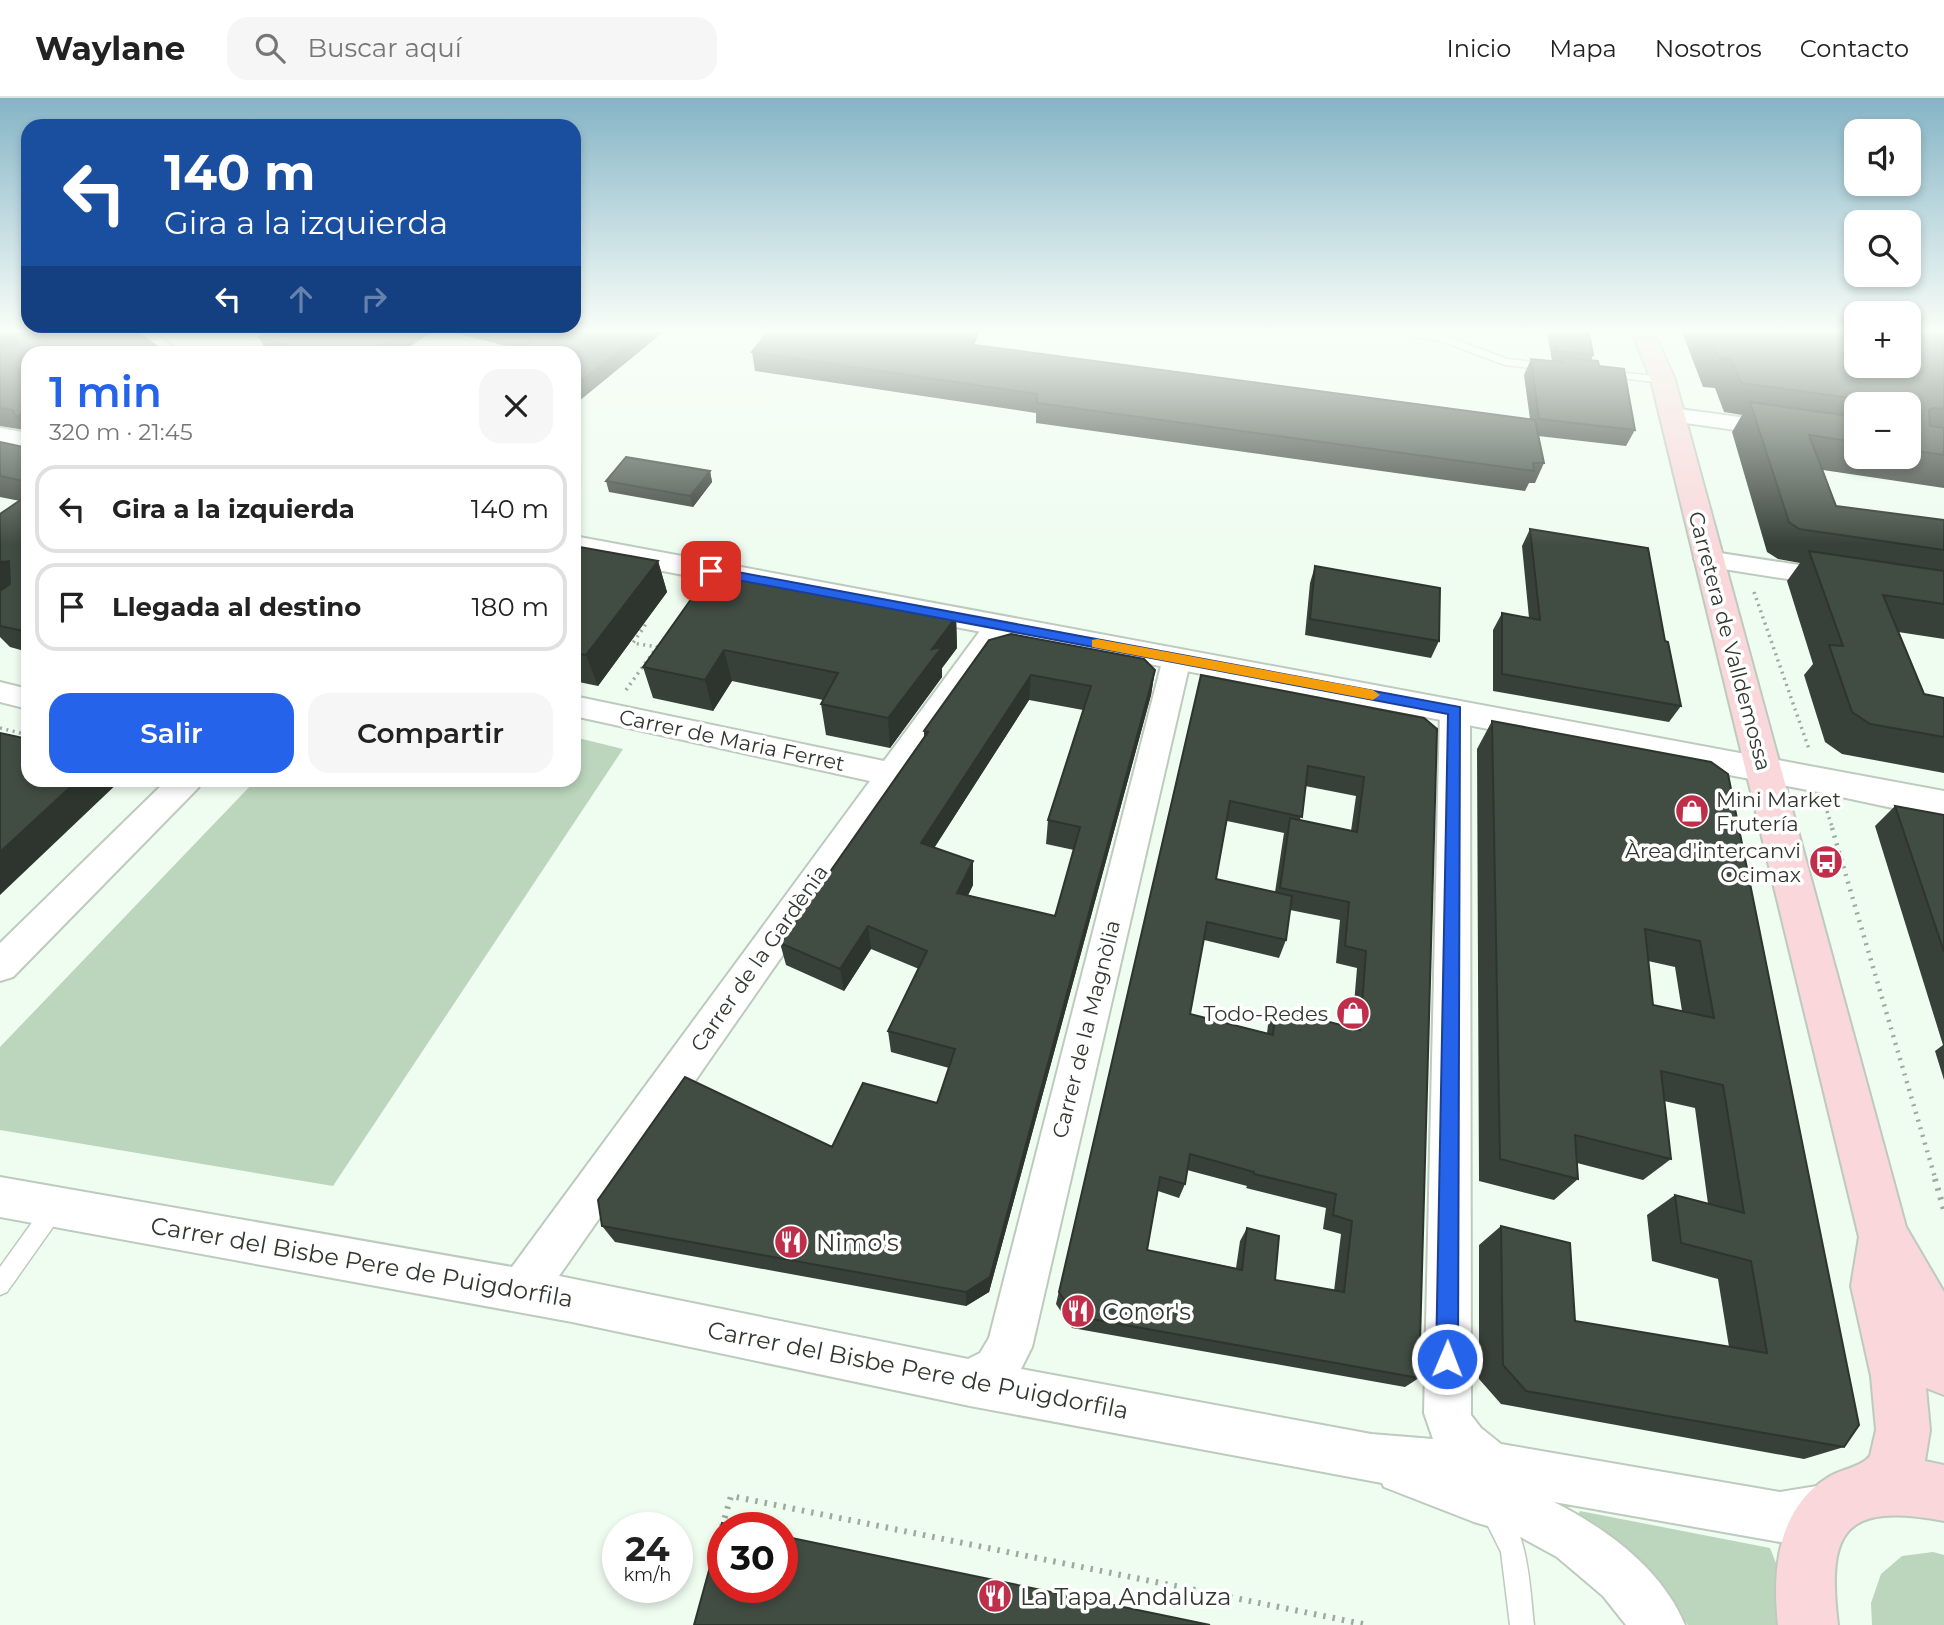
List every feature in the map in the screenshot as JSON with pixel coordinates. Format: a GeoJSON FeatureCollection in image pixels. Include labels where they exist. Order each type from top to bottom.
{"type":"FeatureCollection","features":[{"type":"Feature","properties":{"kind":"main road","name":"Carretera de Valldemossa"},"geometry":{"type":"LineString","coordinates":[[1669,403],[1884,1237],[1921,1298],[1944,1369]]}},
{"type":"Feature","properties":{"kind":"main road","name":"Carretera de Valldemossa"},"geometry":{"type":"LineString","coordinates":[[1808,1625],[1803,1583],[1811,1538],[1823,1518],[1855,1494],[1888,1479],[1896,1465],[1903,1430],[1898,1376],[1876,1286],[1884,1237]]}},
{"type":"Feature","properties":{"kind":"main road"},"geometry":{"type":"LineString","coordinates":[[1855,1494],[1921,1487],[1944,1493]]}},
{"type":"Feature","properties":{"kind":"street"},"geometry":{"type":"LineString","coordinates":[[1672,415],[1844,438]]}},
{"type":"Feature","properties":{"kind":"street"},"geometry":{"type":"LineString","coordinates":[[0,436],[21,440]]}},
{"type":"Feature","properties":{"kind":"street"},"geometry":{"type":"LineString","coordinates":[[581,546],[1455,710],[1944,805]]}},
{"type":"Feature","properties":{"kind":"street"},"geometry":{"type":"LineString","coordinates":[[1707,559],[1864,583]]}},
{"type":"Feature","properties":{"kind":"street","name":"Carrer de la Gardènia"},"geometry":{"type":"LineString","coordinates":[[522,1291],[998,626]]}},
{"type":"Feature","properties":{"kind":"street","name":"Carrer de la Magnòlia"},"geometry":{"type":"LineString","coordinates":[[971,1382],[996,1369],[1009,1348],[1177,658]]}},
{"type":"Feature","properties":{"kind":"street"},"geometry":{"type":"LineString","coordinates":[[0,692],[21,697]]}},
{"type":"Feature","properties":{"kind":"street","name":"Carrer de Maria Ferret"},"geometry":{"type":"LineString","coordinates":[[581,708],[890,774]]}},
{"type":"Feature","properties":{"kind":"street"},"geometry":{"type":"LineString","coordinates":[[1455,710],[1447,1413],[1451,1430],[1473,1454],[1484,1482],[1523,1512],[1575,1539],[1621,1578],[1659,1625]]}},
{"type":"Feature","properties":{"kind":"street"},"geometry":{"type":"LineString","coordinates":[[0,966],[180,787]]}},
{"type":"Feature","properties":{"kind":"street","name":"Carrer del Bisbe Pere de Puigdorfila"},"geometry":{"type":"LineString","coordinates":[[0,1197],[522,1291],[1484,1482]]}},
{"type":"Feature","properties":{"kind":"street"},"geometry":{"type":"LineString","coordinates":[[1484,1482],[1780,1517],[1817,1511],[1855,1494]]}},
{"type":"Feature","properties":{"kind":"lane"},"geometry":{"type":"LineString","coordinates":[[0,1285],[55,1207]]}},
{"type":"Feature","properties":{"kind":"lane"},"geometry":{"type":"LineString","coordinates":[[1484,1482],[1492,1512],[1505,1526],[1508,1535],[1522,1625]]}},
{"type":"Feature","properties":{"kind":"path"},"geometry":{"type":"LineString","coordinates":[[646,624],[633,643],[669,650]]}},
{"type":"Feature","properties":{"kind":"path"},"geometry":{"type":"LineString","coordinates":[[610,714],[657,647]]}},
{"type":"Feature","properties":{"kind":"path"},"geometry":{"type":"LineString","coordinates":[[0,728],[21,733]]}},
{"type":"Feature","properties":{"kind":"path"},"geometry":{"type":"LineString","coordinates":[[727,1512],[732,1496],[1368,1625]]}},
{"type":"Feature","properties":{"kind":"green space"},"geometry":{"type":"Polygon","coordinates":[[[581,739],[623,749],[333,1186],[0,1130],[0,1047],[249,787],[581,787],[581,739]]]}},
{"type":"Feature","properties":{"kind":"green space"},"geometry":{"type":"Polygon","coordinates":[[[1580,1511],[1770,1548],[1776,1563],[1781,1625],[1688,1625],[1654,1583],[1577,1517],[1580,1511]]]}},
{"type":"Feature","properties":{"kind":"green space"},"geometry":{"type":"Polygon","coordinates":[[[1933,1552],[1944,1555],[1944,1625],[1872,1625],[1871,1603],[1881,1574],[1902,1556],[1933,1552]]]}},
{"type":"Feature","properties":{"kind":"building"},"geometry":{"type":"Polygon","coordinates":[[[0,403],[21,403],[21,414],[16,417],[13,410],[0,408],[0,403]]]}},
{"type":"Feature","properties":{"kind":"building"},"geometry":{"type":"Polygon","coordinates":[[[1039,403],[1410,403],[1535,420],[1544,463],[1533,463],[1534,471],[1039,403]]]}},
{"type":"Feature","properties":{"kind":"building"},"geometry":{"type":"Polygon","coordinates":[[[1537,403],[1630,403],[1635,430],[1539,419],[1537,403]]]}},
{"type":"Feature","properties":{"kind":"building"},"geometry":{"type":"Polygon","coordinates":[[[1750,403],[1844,415],[1844,440],[1809,435],[1836,506],[1944,520],[1944,550],[1799,529],[1789,522],[1750,403]]]}},
{"type":"Feature","properties":{"kind":"building"},"geometry":{"type":"Polygon","coordinates":[[[1921,403],[1944,403],[1944,409],[1929,410],[1930,426],[1944,428],[1944,455],[1921,452],[1921,403]]]}},
{"type":"Feature","properties":{"kind":"building"},"geometry":{"type":"Polygon","coordinates":[[[0,442],[21,446],[21,480],[0,476],[0,442]]]}},
{"type":"Feature","properties":{"kind":"building"},"geometry":{"type":"Polygon","coordinates":[[[626,457],[710,471],[690,496],[606,481],[626,457]]]}},
{"type":"Feature","properties":{"kind":"building"},"geometry":{"type":"Polygon","coordinates":[[[21,500],[21,630],[0,626],[0,591],[10,584],[9,561],[0,562],[0,514],[21,500]]]}},
{"type":"Feature","properties":{"kind":"building"},"geometry":{"type":"Polygon","coordinates":[[[1530,529],[1648,548],[1665,641],[1668,642],[1681,706],[1502,674],[1502,613],[1540,620],[1530,529]]]}},
{"type":"Feature","properties":{"kind":"building"},"geometry":{"type":"Polygon","coordinates":[[[581,547],[658,561],[586,655],[581,654],[581,547]]]}},
{"type":"Feature","properties":{"kind":"building"},"geometry":{"type":"Polygon","coordinates":[[[1809,551],[1944,571],[1944,604],[1883,595],[1924,694],[1944,698],[1944,737],[1870,724],[1852,712],[1829,645],[1843,646],[1809,551]]]}},
{"type":"Feature","properties":{"kind":"building"},"geometry":{"type":"Polygon","coordinates":[[[1315,566],[1440,588],[1439,641],[1310,619],[1315,566]]]}},
{"type":"Feature","properties":{"kind":"building"},"geometry":{"type":"Polygon","coordinates":[[[711,571],[956,617],[932,649],[942,647],[888,718],[821,704],[838,673],[724,650],[705,680],[643,667],[711,571]]]}},
{"type":"Feature","properties":{"kind":"building"},"geometry":{"type":"Polygon","coordinates":[[[1011,634],[1144,659],[1155,670],[990,1277],[966,1292],[602,1226],[598,1200],[685,1077],[832,1147],[863,1083],[937,1103],[955,1049],[888,1031],[927,951],[868,926],[840,969],[780,943],[989,640],[1011,634]],[[1031,675],[921,843],[973,861],[957,893],[1055,916],[1080,827],[1048,820],[1091,686],[1031,675]]]}},
{"type":"Feature","properties":{"kind":"building"},"geometry":{"type":"Polygon","coordinates":[[[1201,675],[1424,718],[1437,729],[1419,1378],[1075,1316],[1059,1292],[1201,675]],[[1308,766],[1302,817],[1230,801],[1216,879],[1292,896],[1286,940],[1207,922],[1190,1014],[1273,1035],[1276,1008],[1360,1030],[1366,951],[1345,946],[1349,902],[1280,888],[1290,818],[1357,832],[1364,777],[1308,766]],[[1190,1154],[1185,1184],[1160,1177],[1147,1250],[1242,1270],[1247,1228],[1279,1236],[1275,1280],[1344,1292],[1352,1221],[1333,1215],[1336,1194],[1254,1174],[1190,1154]]]}},
{"type":"Feature","properties":{"kind":"building"},"geometry":{"type":"Polygon","coordinates":[[[1492,721],[1711,762],[1728,774],[1859,1425],[1844,1447],[1526,1391],[1503,1365],[1501,1226],[1570,1243],[1575,1321],[1767,1353],[1751,1261],[1681,1243],[1675,1195],[1744,1213],[1723,1085],[1661,1071],[1671,1159],[1575,1135],[1578,1179],[1500,1159],[1492,721]],[[1645,929],[1653,1005],[1714,1018],[1700,941],[1645,929]]]}},
{"type":"Feature","properties":{"kind":"building"},"geometry":{"type":"Polygon","coordinates":[[[0,733],[21,738],[21,787],[70,787],[0,852],[0,733]]]}},
{"type":"Feature","properties":{"kind":"building"},"geometry":{"type":"Polygon","coordinates":[[[1895,806],[1944,815],[1944,952],[1895,806]]]}},
{"type":"Feature","properties":{"kind":"building"},"geometry":{"type":"Polygon","coordinates":[[[798,1539],[1210,1625],[694,1625],[707,1578],[707,1603],[798,1603],[798,1539]]]}},
{"type":"Feature","properties":{"kind":"slow traffic"},"geometry":{"type":"LineString","coordinates":[[1097,643],[1373,695]]}},
{"type":"Feature","properties":{"kind":"place","name":"Mini Market Frutería"},"geometry":{"type":"Point","coordinates":[1692,811]}},
{"type":"Feature","properties":{"kind":"place","name":"Àrea d'intercanvi Ocimax"},"geometry":{"type":"Point","coordinates":[1826,862]}},
{"type":"Feature","properties":{"kind":"place","name":"Todo-Redes"},"geometry":{"type":"Point","coordinates":[1353,1013]}},
{"type":"Feature","properties":{"kind":"place","name":"Nimo's"},"geometry":{"type":"Point","coordinates":[791,1242]}},
{"type":"Feature","properties":{"kind":"place","name":"Conor's"},"geometry":{"type":"Point","coordinates":[1078,1311]}},
{"type":"Feature","properties":{"kind":"place","name":"La Tapa Andaluza"},"geometry":{"type":"Point","coordinates":[995,1596]}},
{"type":"Feature","properties":{"kind":"route"},"geometry":{"type":"LineString","coordinates":[[711,571],[1455,710],[1447,1359]]}}]}
